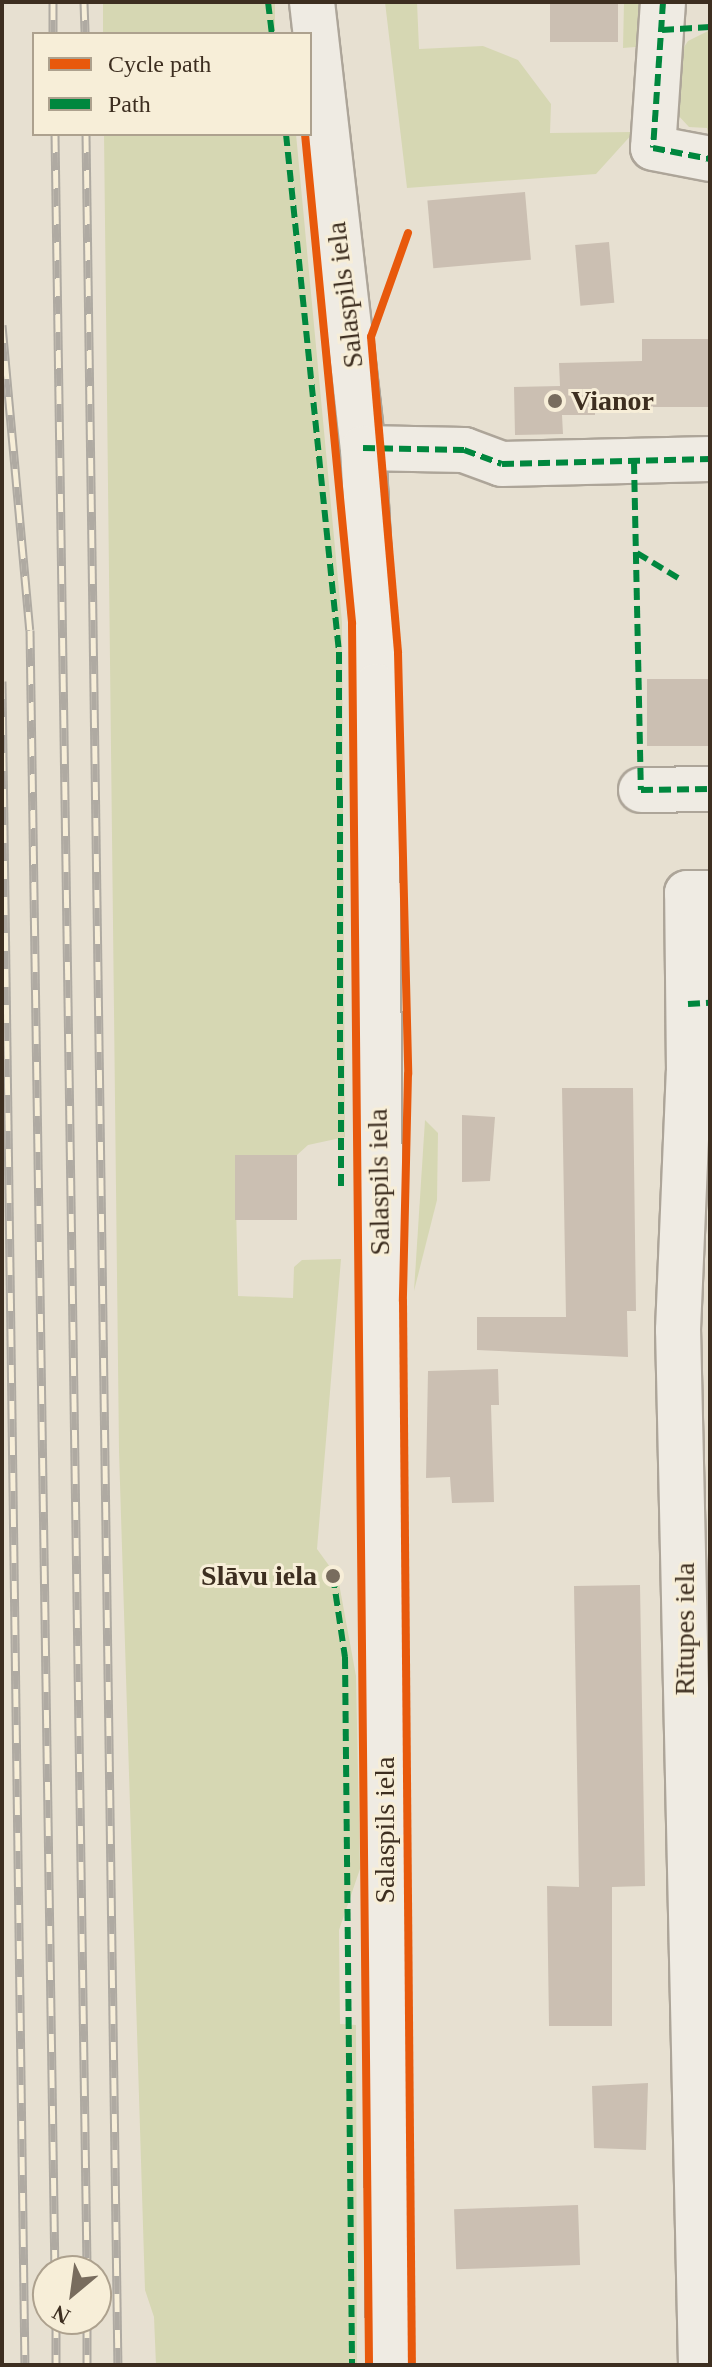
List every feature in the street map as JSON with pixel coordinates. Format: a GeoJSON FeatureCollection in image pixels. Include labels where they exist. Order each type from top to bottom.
{"type":"FeatureCollection","features":[{"type":"Feature","properties":{"kind":"street","name":"Salaspils iela"},"geometry":{"type":"LineString","coordinates":[[312,2],[363,448],[376,686],[389,2365]]}},
{"type":"Feature","properties":{"kind":"street"},"geometry":{"type":"LineString","coordinates":[[663,2],[653,148],[710,159]]}},
{"type":"Feature","properties":{"kind":"street"},"geometry":{"type":"LineString","coordinates":[[363,448],[464,450],[502,464],[710,459]]}},
{"type":"Feature","properties":{"kind":"street"},"geometry":{"type":"LineString","coordinates":[[641,790],[710,789]]}},
{"type":"Feature","properties":{"kind":"street","name":"Rītupes iela"},"geometry":{"type":"LineString","coordinates":[[698,893],[699,1003],[678,1330],[701,2365]]}},
{"type":"Feature","properties":{"kind":"green space"},"geometry":{"type":"Polygon","coordinates":[[[103,2],[275,2],[275,32],[103,32],[103,2]]]}},
{"type":"Feature","properties":{"kind":"green space"},"geometry":{"type":"Polygon","coordinates":[[[385,2],[417,2],[419,49],[483,46],[518,60],[551,104],[550,133],[634,132],[596,174],[407,188],[385,2]]]}},
{"type":"Feature","properties":{"kind":"green space"},"geometry":{"type":"Polygon","coordinates":[[[624,2],[645,2],[647,46],[623,48],[624,2]]]}},
{"type":"Feature","properties":{"kind":"green space"},"geometry":{"type":"Polygon","coordinates":[[[708,31],[710,146],[707,128],[689,127],[676,113],[678,56],[688,41],[708,31]]]}},
{"type":"Feature","properties":{"kind":"green space"},"geometry":{"type":"Polygon","coordinates":[[[104,136],[296,136],[342,622],[345,1137],[308,1145],[297,1155],[235,1156],[238,1296],[293,1298],[294,1267],[302,1260],[341,1259],[317,1549],[338,1578],[356,1676],[360,1869],[339,1930],[340,2024],[356,2025],[357,2365],[156,2365],[154,2317],[145,2290],[119,1451],[104,136]]]}},
{"type":"Feature","properties":{"kind":"green space"},"geometry":{"type":"Polygon","coordinates":[[[425,1120],[438,1133],[437,1200],[414,1291],[425,1120]]]}},
{"type":"Feature","properties":{"kind":"building"},"geometry":{"type":"Polygon","coordinates":[[[550,2],[618,2],[618,42],[550,42],[550,2]]]}},
{"type":"Feature","properties":{"kind":"building"},"geometry":{"type":"Polygon","coordinates":[[[525,192],[531,260],[433,268],[427,201],[525,192]]]}},
{"type":"Feature","properties":{"kind":"building"},"geometry":{"type":"Polygon","coordinates":[[[609,242],[614,303],[580,306],[575,245],[609,242]]]}},
{"type":"Feature","properties":{"kind":"building"},"geometry":{"type":"Polygon","coordinates":[[[642,339],[710,339],[710,407],[595,407],[595,415],[562,415],[563,434],[515,435],[514,387],[560,386],[559,363],[642,361],[642,339]]]}},
{"type":"Feature","properties":{"kind":"building"},"geometry":{"type":"Polygon","coordinates":[[[647,679],[710,679],[710,746],[647,746],[647,679]]]}},
{"type":"Feature","properties":{"kind":"building"},"geometry":{"type":"Polygon","coordinates":[[[562,1088],[633,1088],[636,1311],[627,1311],[628,1357],[477,1350],[477,1317],[566,1317],[562,1088]]]}},
{"type":"Feature","properties":{"kind":"building"},"geometry":{"type":"Polygon","coordinates":[[[462,1115],[495,1117],[490,1181],[462,1182],[462,1115]]]}},
{"type":"Feature","properties":{"kind":"building"},"geometry":{"type":"Polygon","coordinates":[[[235,1155],[297,1155],[297,1220],[235,1220],[235,1155]]]}},
{"type":"Feature","properties":{"kind":"building"},"geometry":{"type":"Polygon","coordinates":[[[498,1369],[499,1405],[491,1405],[494,1502],[452,1503],[450,1477],[426,1478],[428,1371],[498,1369]]]}},
{"type":"Feature","properties":{"kind":"building"},"geometry":{"type":"Polygon","coordinates":[[[640,1585],[645,1886],[612,1887],[612,2026],[549,2026],[547,1886],[579,1887],[574,1586],[640,1585]]]}},
{"type":"Feature","properties":{"kind":"building"},"geometry":{"type":"Polygon","coordinates":[[[648,2083],[646,2150],[594,2148],[592,2086],[648,2083]]]}},
{"type":"Feature","properties":{"kind":"building"},"geometry":{"type":"Polygon","coordinates":[[[578,2205],[580,2265],[456,2269],[454,2209],[578,2205]]]}},
{"type":"Feature","properties":{"kind":"railway"},"geometry":{"type":"LineString","coordinates":[[53,2],[53,32]]}},
{"type":"Feature","properties":{"kind":"railway"},"geometry":{"type":"LineString","coordinates":[[84,2],[85,32]]}},
{"type":"Feature","properties":{"kind":"railway"},"geometry":{"type":"LineString","coordinates":[[55,136],[87,2255]]}},
{"type":"Feature","properties":{"kind":"railway"},"geometry":{"type":"LineString","coordinates":[[86,136],[118,2365]]}},
{"type":"Feature","properties":{"kind":"railway"},"geometry":{"type":"LineString","coordinates":[[2,325],[30,630],[55,2255]]}},
{"type":"Feature","properties":{"kind":"railway"},"geometry":{"type":"LineString","coordinates":[[2,681],[25,2365]]}},
{"type":"Feature","properties":{"kind":"railway"},"geometry":{"type":"LineString","coordinates":[[56,2335],[56,2365]]}},
{"type":"Feature","properties":{"kind":"railway"},"geometry":{"type":"LineString","coordinates":[[87,2335],[87,2365]]}},
{"type":"Feature","properties":{"kind":"marked path"},"geometry":{"type":"LineString","coordinates":[[268,2],[272,32]]}},
{"type":"Feature","properties":{"kind":"marked path"},"geometry":{"type":"LineString","coordinates":[[663,2],[653,148],[710,159]]}},
{"type":"Feature","properties":{"kind":"marked path"},"geometry":{"type":"LineString","coordinates":[[662,30],[710,27]]}},
{"type":"Feature","properties":{"kind":"marked path"},"geometry":{"type":"LineString","coordinates":[[286,136],[339,652],[341,1191]]}},
{"type":"Feature","properties":{"kind":"marked path"},"geometry":{"type":"LineString","coordinates":[[363,448],[464,450],[502,464],[710,459]]}},
{"type":"Feature","properties":{"kind":"marked path"},"geometry":{"type":"LineString","coordinates":[[634,462],[641,790],[710,789]]}},
{"type":"Feature","properties":{"kind":"marked path"},"geometry":{"type":"LineString","coordinates":[[637,553],[683,581]]}},
{"type":"Feature","properties":{"kind":"marked path"},"geometry":{"type":"LineString","coordinates":[[688,1004],[710,1003]]}},
{"type":"Feature","properties":{"kind":"marked path"},"geometry":{"type":"LineString","coordinates":[[333,1576],[345,1657],[352,2365]]}},
{"type":"Feature","properties":{"kind":"cycle path"},"geometry":{"type":"LineString","coordinates":[[305,136],[352,624],[369,2365]]}},
{"type":"Feature","properties":{"kind":"cycle path"},"geometry":{"type":"LineString","coordinates":[[408,233],[371,337],[398,653],[408,1074],[403,1301],[412,2365]]}},
{"type":"Feature","properties":{"kind":"place","name":"Vianor"},"geometry":{"type":"Point","coordinates":[555,401]}},
{"type":"Feature","properties":{"kind":"place","name":"Slāvu iela"},"geometry":{"type":"Point","coordinates":[333,1576]}}]}
